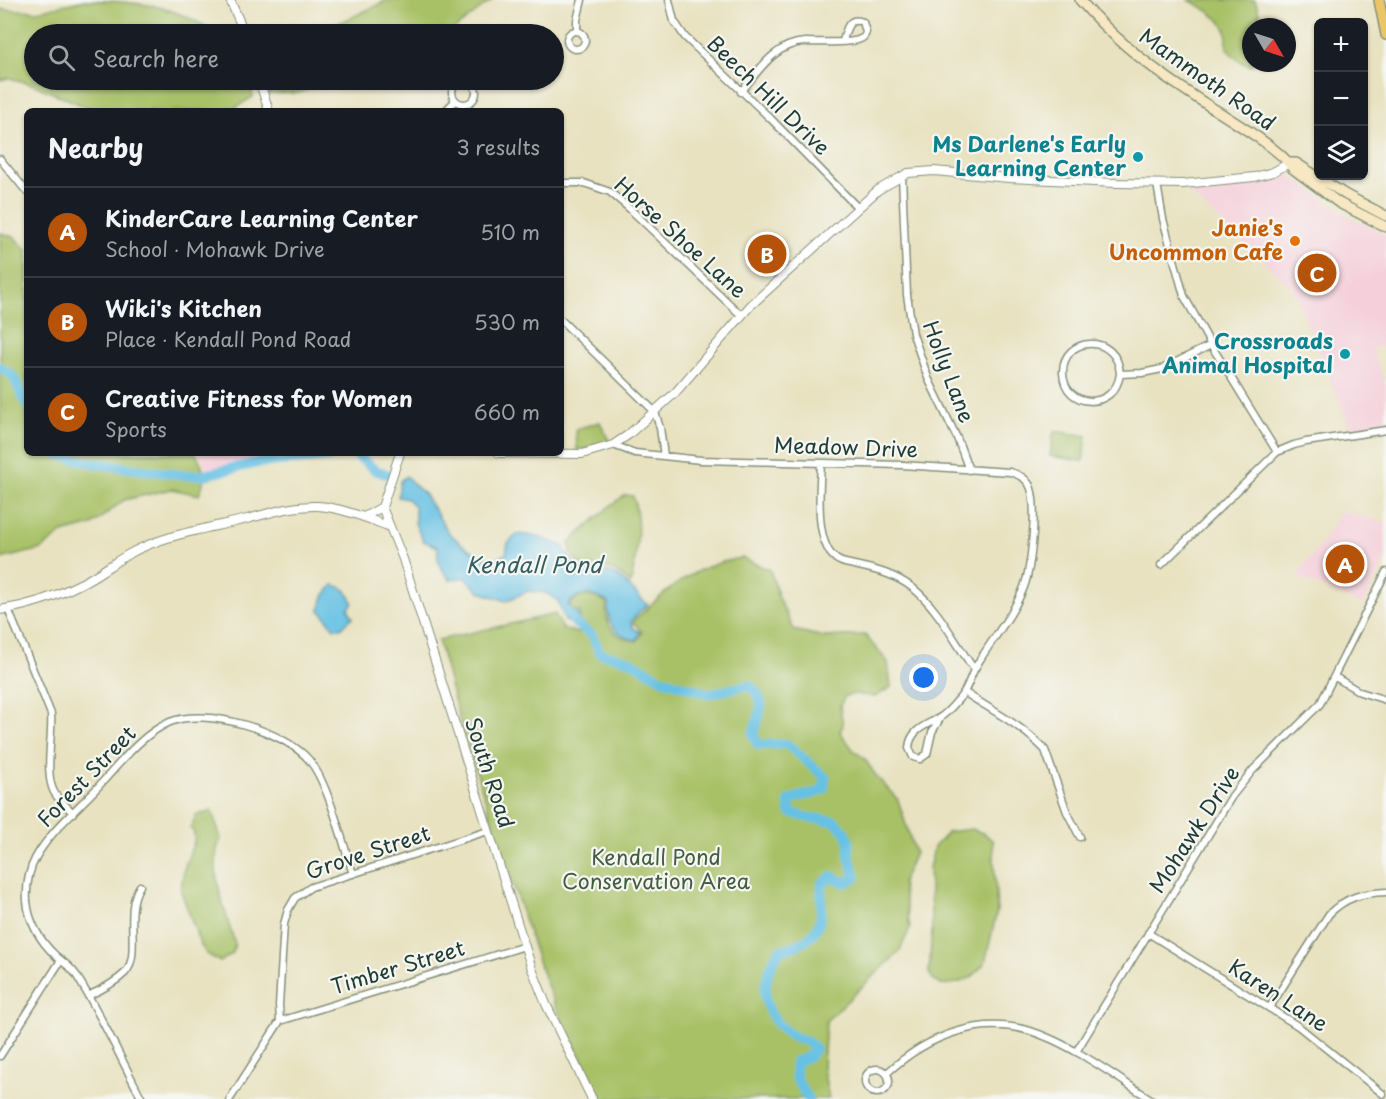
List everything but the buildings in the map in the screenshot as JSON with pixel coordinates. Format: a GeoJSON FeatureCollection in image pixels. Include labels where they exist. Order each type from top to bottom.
{"type":"FeatureCollection","features":[{"type":"Feature","properties":{"kind":"main road","name":"Mammoth Road"},"geometry":{"type":"LineString","coordinates":[[1080,0],[1116,37],[1184,90],[1262,141],[1292,168],[1339,202],[1386,227]]}},
{"type":"Feature","properties":{"kind":"main road"},"geometry":{"type":"LineString","coordinates":[[1379,0],[1386,35]]}},
{"type":"Feature","properties":{"kind":"main road","name":"Mammoth Road"},"geometry":{"type":"LineString","coordinates":[[1289,163],[1296,163],[1346,195],[1386,216]]}},
{"type":"Feature","properties":{"kind":"street"},"geometry":{"type":"LineString","coordinates":[[230,0],[241,24]]}},
{"type":"Feature","properties":{"kind":"street"},"geometry":{"type":"LineString","coordinates":[[577,31],[582,0]]}},
{"type":"Feature","properties":{"kind":"street","name":"Beech Hill Drive"},"geometry":{"type":"LineString","coordinates":[[669,0],[674,21],[685,38],[771,119],[858,208]]}},
{"type":"Feature","properties":{"kind":"street"},"geometry":{"type":"LineString","coordinates":[[741,92],[760,69],[786,45],[799,42],[843,41]]}},
{"type":"Feature","properties":{"kind":"street"},"geometry":{"type":"LineString","coordinates":[[262,90],[268,108]]}},
{"type":"Feature","properties":{"kind":"street"},"geometry":{"type":"LineString","coordinates":[[453,90],[455,101],[462,105],[473,101],[476,94],[475,90]]}},
{"type":"Feature","properties":{"kind":"street"},"geometry":{"type":"LineString","coordinates":[[448,108],[455,101]]}},
{"type":"Feature","properties":{"kind":"street"},"geometry":{"type":"LineString","coordinates":[[0,159],[24,188]]}},
{"type":"Feature","properties":{"kind":"street"},"geometry":{"type":"LineString","coordinates":[[564,454],[582,454],[613,445],[636,429],[684,383],[741,315],[878,190],[902,176],[920,171],[934,171],[1008,178],[1157,184],[1254,177],[1273,172],[1289,163]]}},
{"type":"Feature","properties":{"kind":"street","name":"Holly Lane"},"geometry":{"type":"LineString","coordinates":[[902,176],[907,295],[913,334],[928,378],[957,438],[969,470]]}},
{"type":"Feature","properties":{"kind":"street","name":"Horse Shoe Lane"},"geometry":{"type":"LineString","coordinates":[[564,183],[584,183],[610,192],[741,315]]}},
{"type":"Feature","properties":{"kind":"street"},"geometry":{"type":"LineString","coordinates":[[1157,184],[1163,219],[1181,287],[1190,309],[1277,452]]}},
{"type":"Feature","properties":{"kind":"street"},"geometry":{"type":"LineString","coordinates":[[564,323],[655,412],[664,456]]}},
{"type":"Feature","properties":{"kind":"street"},"geometry":{"type":"LineString","coordinates":[[1084,344],[1094,344],[1104,346],[1115,355],[1120,374],[1116,387],[1110,394],[1098,400],[1089,401],[1076,397],[1069,390],[1064,382],[1063,373],[1066,359],[1072,351],[1084,344]]}},
{"type":"Feature","properties":{"kind":"street"},"geometry":{"type":"LineString","coordinates":[[1120,374],[1162,369],[1211,345]]}},
{"type":"Feature","properties":{"kind":"street"},"geometry":{"type":"LineString","coordinates":[[1161,565],[1277,452],[1294,444],[1386,430]]}},
{"type":"Feature","properties":{"kind":"street","name":"Meadow Drive"},"geometry":{"type":"LineString","coordinates":[[613,445],[635,453],[735,462],[902,465],[1010,472],[1025,479],[1033,493],[1034,506],[1029,566],[1025,585],[1003,626],[974,669]]}},
{"type":"Feature","properties":{"kind":"street"},"geometry":{"type":"LineString","coordinates":[[364,517],[382,507],[399,456]]}},
{"type":"Feature","properties":{"kind":"street"},"geometry":{"type":"LineString","coordinates":[[821,463],[822,531],[825,544],[834,558],[842,563],[884,572],[913,588],[931,607],[974,669],[964,692],[941,717],[932,732],[927,754],[920,759],[913,757],[909,748],[913,736],[925,724],[941,717]]}},
{"type":"Feature","properties":{"kind":"street"},"geometry":{"type":"LineString","coordinates":[[73,813],[52,789],[50,775],[51,714],[4,609],[59,594],[153,543],[211,526],[303,506],[321,506],[388,526]]}},
{"type":"Feature","properties":{"kind":"street","name":"South Road"},"geometry":{"type":"LineString","coordinates":[[382,507],[403,559],[525,946],[546,1004],[592,1099]]}},
{"type":"Feature","properties":{"kind":"street","name":"Mohawk Drive"},"geometry":{"type":"LineString","coordinates":[[1076,1052],[1240,785],[1316,710],[1335,677],[1386,572]]}},
{"type":"Feature","properties":{"kind":"street"},"geometry":{"type":"LineString","coordinates":[[1335,677],[1359,692],[1386,700]]}},
{"type":"Feature","properties":{"kind":"street"},"geometry":{"type":"LineString","coordinates":[[964,692],[1009,721],[1045,750],[1067,812],[1080,837]]}},
{"type":"Feature","properties":{"kind":"street","name":"Forest Street"},"geometry":{"type":"LineString","coordinates":[[142,1099],[77,975],[47,947],[28,912],[27,885],[35,860],[42,848],[73,813],[138,744],[159,728],[184,718],[224,719],[275,738],[299,750],[309,760],[322,784],[353,874]]}},
{"type":"Feature","properties":{"kind":"street","name":"Grove Street"},"geometry":{"type":"LineString","coordinates":[[280,1021],[283,937],[288,910],[295,898],[306,890],[488,831]]}},
{"type":"Feature","properties":{"kind":"street"},"geometry":{"type":"LineString","coordinates":[[88,996],[112,983],[127,970],[132,950],[132,902],[140,886]]}},
{"type":"Feature","properties":{"kind":"street"},"geometry":{"type":"LineString","coordinates":[[1270,1007],[1329,914],[1338,905],[1362,894],[1386,892]]}},
{"type":"Feature","properties":{"kind":"street","name":"Karen Lane"},"geometry":{"type":"LineString","coordinates":[[1149,933],[1270,1007],[1311,1036],[1383,1095]]}},
{"type":"Feature","properties":{"kind":"street","name":"Timber Street"},"geometry":{"type":"LineString","coordinates":[[280,1021],[525,946]]}},
{"type":"Feature","properties":{"kind":"street"},"geometry":{"type":"LineString","coordinates":[[0,1056],[61,960]]}},
{"type":"Feature","properties":{"kind":"street"},"geometry":{"type":"LineString","coordinates":[[231,1099],[280,1021]]}},
{"type":"Feature","properties":{"kind":"street"},"geometry":{"type":"LineString","coordinates":[[887,1073],[916,1050],[941,1036],[985,1026],[1008,1027],[1030,1031],[1051,1039],[1151,1099]]}},
{"type":"Feature","properties":{"kind":"shaded area"},"geometry":{"type":"Polygon","coordinates":[[[1287,173],[1347,216],[1386,235],[1386,344],[1372,349],[1386,386],[1386,416],[1382,426],[1351,431],[1294,289],[1185,189],[1249,185],[1287,173]]]}},
{"type":"Feature","properties":{"kind":"shaded area"},"geometry":{"type":"Polygon","coordinates":[[[199,456],[262,456],[258,459],[206,470],[199,456]]]}},
{"type":"Feature","properties":{"kind":"shaded area"},"geometry":{"type":"Polygon","coordinates":[[[1341,511],[1386,523],[1386,556],[1363,605],[1296,576],[1322,543],[1341,511]]]}},
{"type":"Feature","properties":{"kind":"green space"},"geometry":{"type":"Polygon","coordinates":[[[85,0],[122,2],[169,10],[202,24],[24,24],[24,82],[9,78],[0,80],[0,9],[37,11],[85,0]]]}},
{"type":"Feature","properties":{"kind":"green space"},"geometry":{"type":"Polygon","coordinates":[[[388,0],[492,0],[461,24],[333,24],[388,0]]]}},
{"type":"Feature","properties":{"kind":"green space"},"geometry":{"type":"Polygon","coordinates":[[[1189,0],[1255,0],[1261,18],[1242,18],[1242,62],[1228,48],[1224,26],[1208,11],[1189,0]]]}},
{"type":"Feature","properties":{"kind":"green space"},"geometry":{"type":"Polygon","coordinates":[[[46,90],[251,90],[253,97],[235,108],[89,108],[46,90]]]}},
{"type":"Feature","properties":{"kind":"green space"},"geometry":{"type":"Polygon","coordinates":[[[266,90],[306,90],[298,93],[267,94],[266,90]]]}},
{"type":"Feature","properties":{"kind":"green space"},"geometry":{"type":"Polygon","coordinates":[[[0,233],[14,237],[24,247],[24,456],[197,456],[201,463],[203,484],[199,495],[172,489],[124,500],[92,525],[62,533],[42,549],[0,559],[0,233]]]}},
{"type":"Feature","properties":{"kind":"green space"},"geometry":{"type":"Polygon","coordinates":[[[600,422],[609,441],[600,446],[577,450],[576,429],[600,422]]]}},
{"type":"Feature","properties":{"kind":"green space"},"geometry":{"type":"Polygon","coordinates":[[[1054,431],[1087,436],[1083,461],[1050,456],[1054,431]]]}},
{"type":"Feature","properties":{"kind":"green space"},"geometry":{"type":"Polygon","coordinates":[[[625,495],[633,496],[637,518],[635,562],[631,584],[620,574],[609,569],[581,565],[572,556],[569,543],[625,495]]]}},
{"type":"Feature","properties":{"kind":"green space","name":"Kendall Pond Conservation Area"},"geometry":{"type":"Polygon","coordinates":[[[742,558],[770,570],[780,601],[794,630],[824,637],[865,635],[888,662],[891,687],[875,697],[855,694],[845,696],[840,706],[843,725],[840,732],[898,800],[915,853],[902,883],[910,928],[899,952],[826,1021],[823,1068],[829,1099],[602,1099],[555,1006],[538,961],[460,722],[438,640],[555,614],[563,629],[578,633],[580,612],[572,610],[570,604],[583,596],[588,596],[607,603],[607,618],[612,630],[622,637],[637,641],[642,632],[633,622],[670,589],[704,568],[742,558]]]}},
{"type":"Feature","properties":{"kind":"green space"},"geometry":{"type":"Polygon","coordinates":[[[212,811],[221,839],[216,862],[219,891],[235,944],[233,953],[220,962],[207,954],[200,944],[181,891],[184,869],[194,842],[194,833],[191,828],[196,815],[212,811]]]}},
{"type":"Feature","properties":{"kind":"green space"},"geometry":{"type":"Polygon","coordinates":[[[972,829],[985,834],[993,841],[997,911],[985,963],[972,977],[958,983],[941,985],[929,973],[932,931],[929,868],[934,847],[948,832],[972,829]]]}},
{"type":"Feature","properties":{"kind":"water","name":"Kendall Pond"},"geometry":{"type":"Polygon","coordinates":[[[406,476],[425,495],[448,532],[477,554],[494,559],[506,554],[508,543],[518,534],[535,536],[563,546],[569,557],[580,567],[608,572],[621,578],[648,605],[631,621],[633,628],[640,632],[636,640],[623,636],[614,628],[609,617],[609,603],[593,595],[583,594],[568,604],[571,612],[579,614],[576,624],[565,621],[558,601],[546,593],[528,591],[506,601],[480,592],[464,577],[450,580],[440,565],[438,547],[423,541],[415,523],[415,507],[407,499],[398,497],[400,481],[406,476]]]}},
{"type":"Feature","properties":{"kind":"water"},"geometry":{"type":"Polygon","coordinates":[[[333,585],[346,591],[353,603],[348,609],[353,617],[341,628],[334,628],[320,610],[324,596],[333,585]]]}},
{"type":"Feature","properties":{"kind":"waterway"},"geometry":{"type":"LineString","coordinates":[[0,367],[13,376],[24,399]]}},
{"type":"Feature","properties":{"kind":"waterway"},"geometry":{"type":"LineString","coordinates":[[63,456],[92,463],[182,475],[204,475],[257,463],[329,456]]}},
{"type":"Feature","properties":{"kind":"waterway"},"geometry":{"type":"LineString","coordinates":[[358,456],[375,470],[386,474]]}},
{"type":"Feature","properties":{"kind":"waterway"},"geometry":{"type":"LineString","coordinates":[[567,612],[576,624],[592,635],[600,653],[631,661],[662,679],[709,694],[748,685],[759,696],[761,702],[753,734],[758,745],[787,744],[825,777],[824,789],[789,801],[790,812],[805,817],[834,821],[845,831],[849,840],[849,856],[856,877],[845,883],[832,876],[822,884],[821,918],[817,928],[804,942],[780,950],[769,972],[765,993],[771,1014],[778,1024],[788,1033],[808,1042],[815,1049],[810,1056],[795,1062],[796,1078],[808,1099]]}},
{"type":"Feature","properties":{"kind":"place","name":"Ms Darlene's Early Learning Center"},"geometry":{"type":"Point","coordinates":[1138,157]}},
{"type":"Feature","properties":{"kind":"place","name":"Janie's Uncommon Cafe"},"geometry":{"type":"Point","coordinates":[1295,241]}},
{"type":"Feature","properties":{"kind":"place","name":"Wiki's Kitchen"},"geometry":{"type":"Point","coordinates":[767,254]}},
{"type":"Feature","properties":{"kind":"place","name":"Creative Fitness for Women"},"geometry":{"type":"Point","coordinates":[1317,273]}},
{"type":"Feature","properties":{"kind":"place","name":"Crossroads Animal Hospital"},"geometry":{"type":"Point","coordinates":[1345,354]}},
{"type":"Feature","properties":{"kind":"place","name":"KinderCare Learning Center"},"geometry":{"type":"Point","coordinates":[1345,564]}}]}
